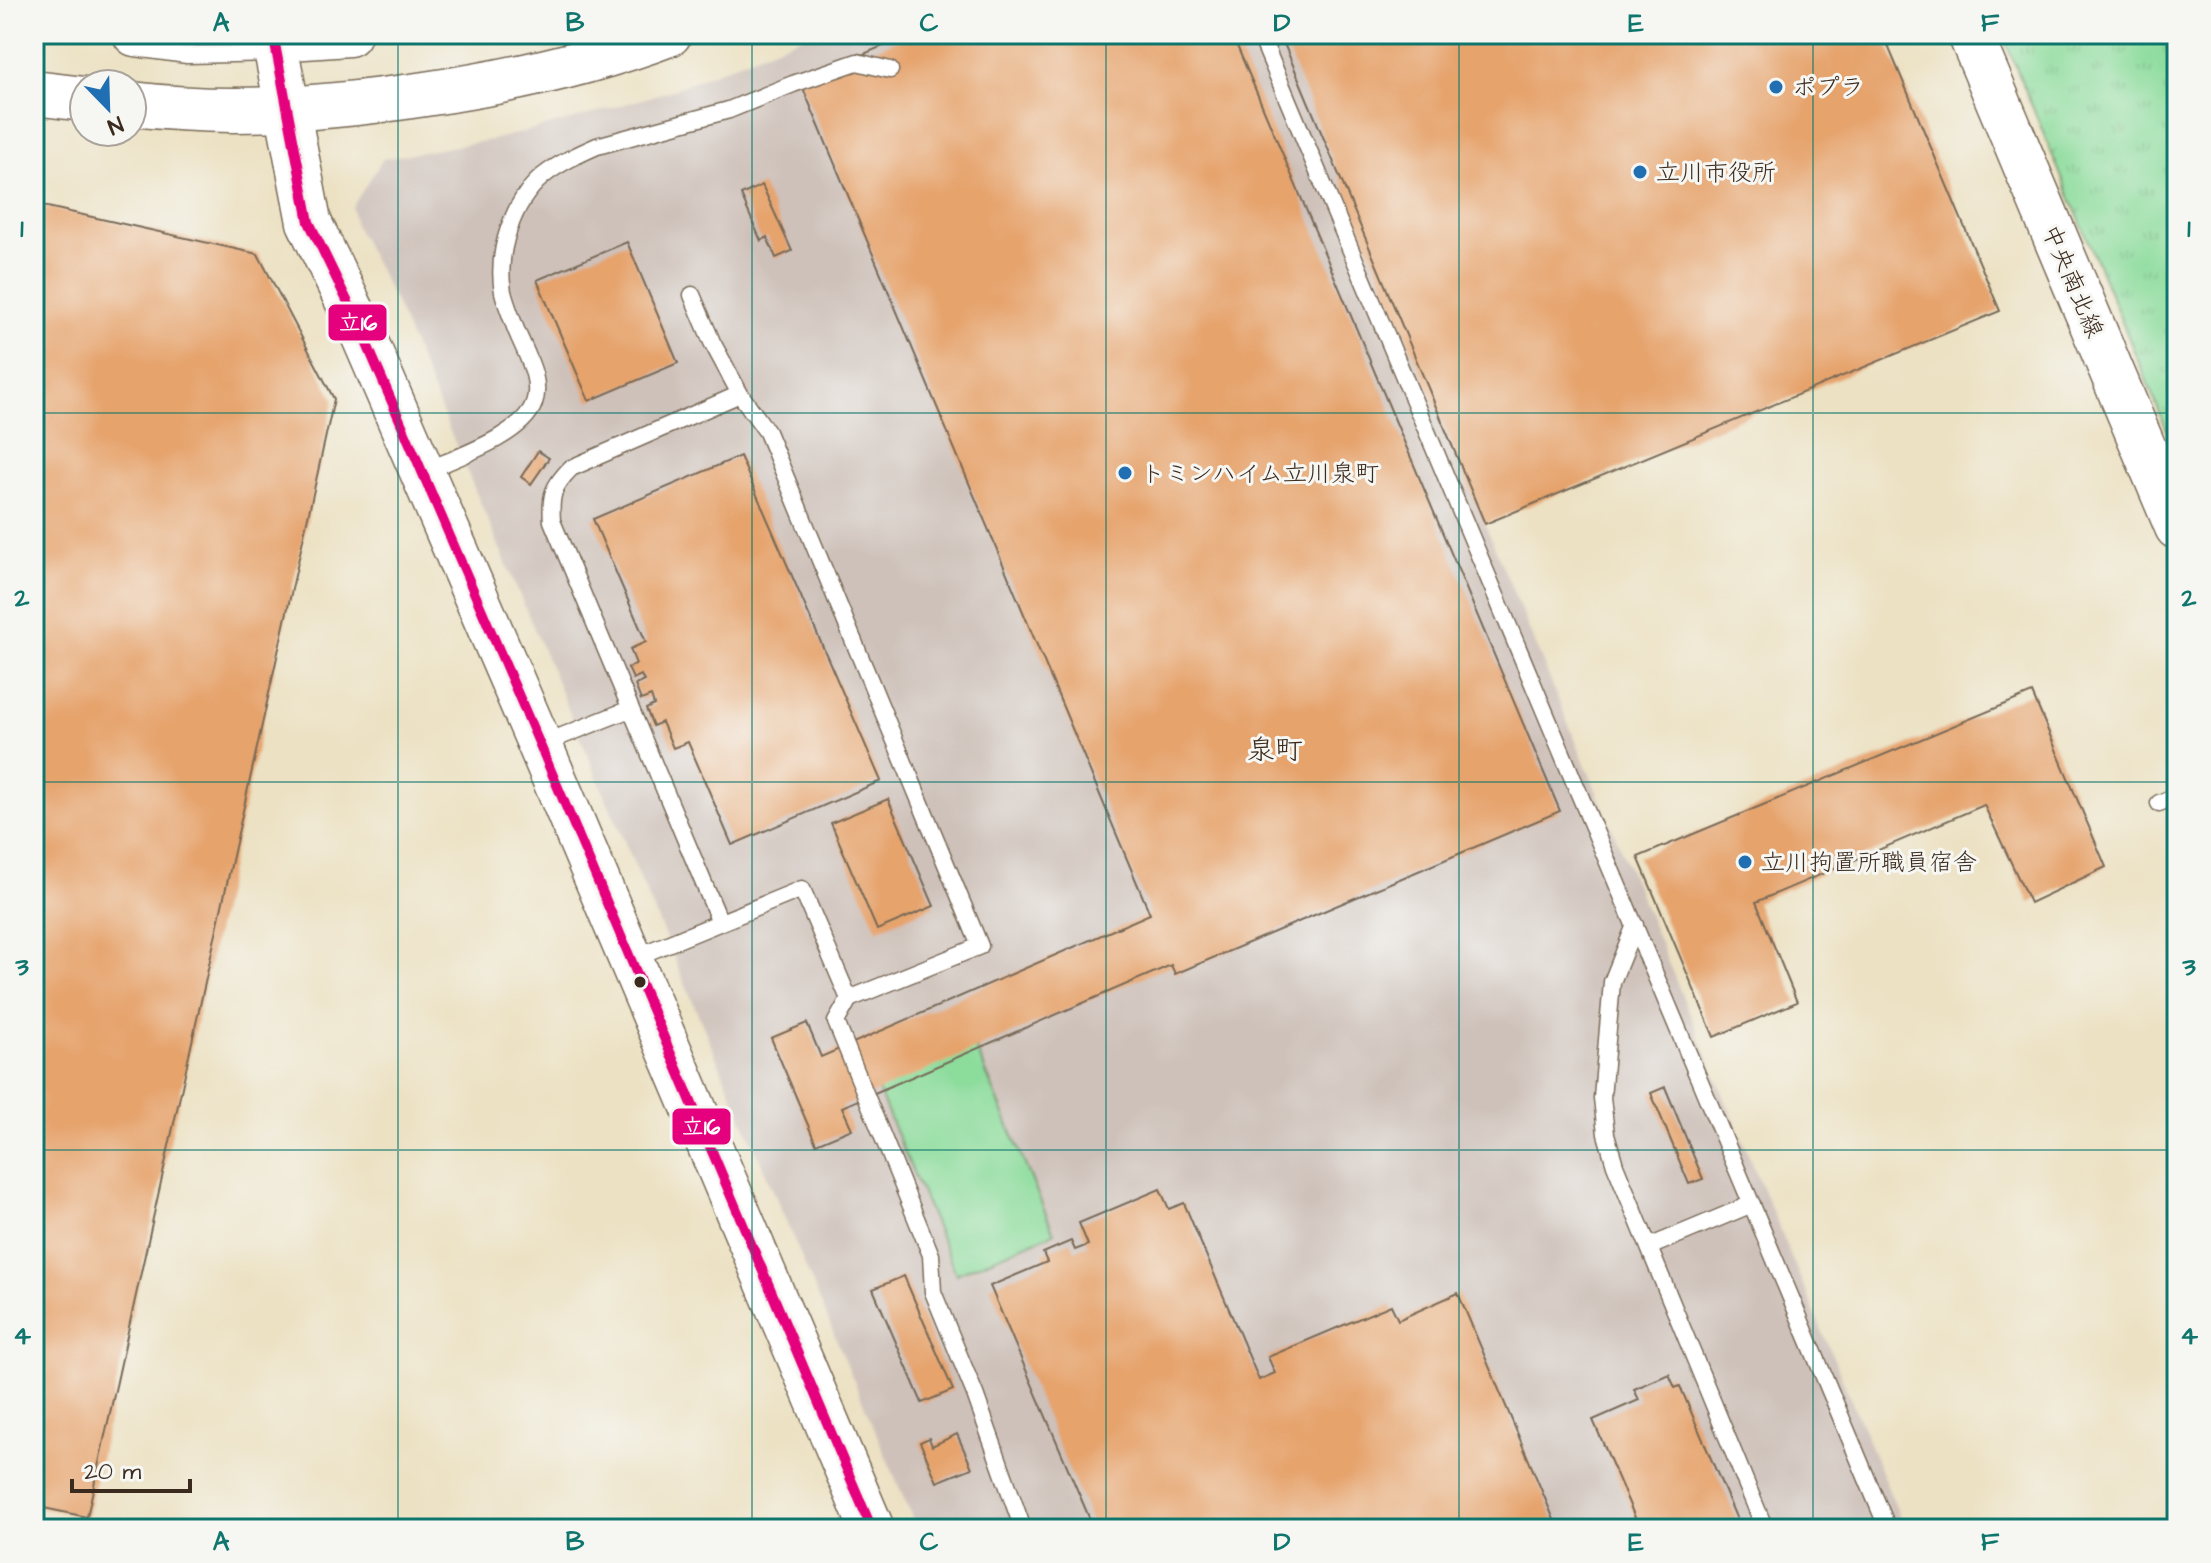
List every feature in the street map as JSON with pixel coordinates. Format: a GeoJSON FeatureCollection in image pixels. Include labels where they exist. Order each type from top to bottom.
{"type":"FeatureCollection","features":[{"type":"Feature","properties":{"kind":"street"},"geometry":{"type":"LineString","coordinates":[[135,34],[187,41],[349,34]]}},
{"type":"Feature","properties":{"kind":"street"},"geometry":{"type":"LineString","coordinates":[[148,106],[286,110],[361,104],[492,84],[590,60],[669,34]]}},
{"type":"Feature","properties":{"kind":"street","name":"中央南北線"},"geometry":{"type":"LineString","coordinates":[[1970,34],[2177,527]]}},
{"type":"Feature","properties":{"kind":"street"},"geometry":{"type":"LineString","coordinates":[[274,39],[309,222],[357,321],[540,745],[872,1529]]}},
{"type":"Feature","properties":{"kind":"street"},"geometry":{"type":"LineString","coordinates":[[34,93],[68,97]]}},
{"type":"Feature","properties":{"kind":"lane"},"geometry":{"type":"LineString","coordinates":[[1260,34],[1888,1529]]}},
{"type":"Feature","properties":{"kind":"lane"},"geometry":{"type":"LineString","coordinates":[[421,472],[504,436],[524,420],[535,402],[536,379],[504,293],[501,264],[508,234],[523,199],[543,176],[576,155],[729,110],[857,62],[890,70]]}},
{"type":"Feature","properties":{"kind":"lane"},"geometry":{"type":"LineString","coordinates":[[692,295],[712,342],[740,394],[767,432],[980,946],[849,999],[836,1022],[931,1255],[933,1292],[975,1394],[1023,1529]]}},
{"type":"Feature","properties":{"kind":"lane"},"geometry":{"type":"LineString","coordinates":[[720,922],[552,521],[550,500],[558,481],[571,468],[740,394]]}},
{"type":"Feature","properties":{"kind":"lane"},"geometry":{"type":"LineString","coordinates":[[540,745],[630,709]]}},
{"type":"Feature","properties":{"kind":"lane"},"geometry":{"type":"LineString","coordinates":[[2159,803],[2177,796]]}},
{"type":"Feature","properties":{"kind":"lane"},"geometry":{"type":"LineString","coordinates":[[631,959],[802,889],[849,999]]}},
{"type":"Feature","properties":{"kind":"lane"},"geometry":{"type":"LineString","coordinates":[[1635,925],[1612,982],[1602,1098],[1606,1134],[1615,1165],[1765,1529]]}},
{"type":"Feature","properties":{"kind":"lane"},"geometry":{"type":"LineString","coordinates":[[1649,1247],[1752,1204]]}},
{"type":"Feature","properties":{"kind":"shaded area"},"geometry":{"type":"Polygon","coordinates":[[[808,34],[1280,34],[1905,1529],[917,1529],[395,302],[355,225],[352,207],[383,159],[496,139],[670,91],[808,34]]]}},
{"type":"Feature","properties":{"kind":"green space"},"geometry":{"type":"Polygon","coordinates":[[[2002,34],[2162,34],[2177,69],[2177,454],[2002,34]]]}},
{"type":"Feature","properties":{"kind":"green space"},"geometry":{"type":"Polygon","coordinates":[[[975,1046],[1054,1233],[956,1274],[877,1088],[975,1046]]]}},
{"type":"Feature","properties":{"kind":"building"},"geometry":{"type":"Polygon","coordinates":[[[911,34],[1232,34],[1560,811],[1175,974],[1171,965],[842,1107],[852,1129],[816,1144],[771,1038],[807,1023],[821,1057],[1150,914],[800,81],[911,34]]]}},
{"type":"Feature","properties":{"kind":"building","name":"立川市役所"},"geometry":{"type":"Polygon","coordinates":[[[1280,34],[1883,34],[2000,311],[1485,524],[1280,34]]]}},
{"type":"Feature","properties":{"kind":"building"},"geometry":{"type":"Polygon","coordinates":[[[762,185],[792,251],[776,258],[767,237],[761,241],[741,195],[762,185]]]}},
{"type":"Feature","properties":{"kind":"building"},"geometry":{"type":"Polygon","coordinates":[[[34,204],[258,254],[334,399],[87,1517],[34,1506],[34,204]]]}},
{"type":"Feature","properties":{"kind":"building"},"geometry":{"type":"Polygon","coordinates":[[[627,242],[678,363],[589,401],[537,280],[627,242]]]}},
{"type":"Feature","properties":{"kind":"building"},"geometry":{"type":"Polygon","coordinates":[[[538,451],[549,458],[531,484],[521,477],[538,451]]]}},
{"type":"Feature","properties":{"kind":"building"},"geometry":{"type":"Polygon","coordinates":[[[740,456],[881,781],[732,845],[688,742],[673,748],[662,722],[653,726],[646,709],[654,705],[651,696],[641,700],[635,685],[644,681],[641,675],[633,679],[628,668],[636,664],[630,649],[646,642],[593,519],[740,456]]]}},
{"type":"Feature","properties":{"kind":"building","name":"立川拘置所職員宿舎"},"geometry":{"type":"Polygon","coordinates":[[[2032,693],[2106,867],[2030,903],[1984,805],[1756,902],[1797,1002],[1714,1037],[1638,857],[2032,693]]]}},
{"type":"Feature","properties":{"kind":"building"},"geometry":{"type":"Polygon","coordinates":[[[888,799],[934,906],[877,930],[831,823],[888,799]]]}},
{"type":"Feature","properties":{"kind":"building"},"geometry":{"type":"Polygon","coordinates":[[[1665,1087],[1703,1179],[1689,1184],[1651,1093],[1665,1087]]]}},
{"type":"Feature","properties":{"kind":"building"},"geometry":{"type":"Polygon","coordinates":[[[1160,1189],[1169,1209],[1184,1203],[1259,1380],[1275,1373],[1268,1357],[1391,1305],[1398,1320],[1458,1293],[1558,1529],[1094,1529],[990,1286],[1047,1262],[1043,1253],[1071,1241],[1075,1250],[1088,1245],[1079,1223],[1160,1189]]]}},
{"type":"Feature","properties":{"kind":"building"},"geometry":{"type":"Polygon","coordinates":[[[904,1276],[953,1390],[922,1403],[873,1289],[904,1276]]]}},
{"type":"Feature","properties":{"kind":"building"},"geometry":{"type":"Polygon","coordinates":[[[1669,1374],[1675,1388],[1680,1386],[1741,1529],[1640,1529],[1593,1420],[1639,1400],[1634,1389],[1669,1374]]]}},
{"type":"Feature","properties":{"kind":"building"},"geometry":{"type":"Polygon","coordinates":[[[957,1434],[972,1468],[937,1482],[920,1442],[929,1438],[932,1446],[957,1434]]]}},
{"type":"Feature","properties":{"kind":"transit line","name":"立16"},"geometry":{"type":"LineString","coordinates":[[135,34],[187,41],[274,39],[309,222],[357,321],[540,745],[872,1529]]}},
{"type":"Feature","properties":{"kind":"place","name":"ポプラ"},"geometry":{"type":"Point","coordinates":[1776,87]}},
{"type":"Feature","properties":{"kind":"place","name":"立川市役所"},"geometry":{"type":"Point","coordinates":[1640,172]}},
{"type":"Feature","properties":{"kind":"place","name":"トミンハイム立川泉町"},"geometry":{"type":"Point","coordinates":[1125,473]}},
{"type":"Feature","properties":{"kind":"place","name":"立川拘置所職員宿舎"},"geometry":{"type":"Point","coordinates":[1745,862]}},
{"type":"Feature","properties":{"kind":"district","name":"泉町"},"geometry":{"type":"Point","coordinates":[1275,749]}}]}
